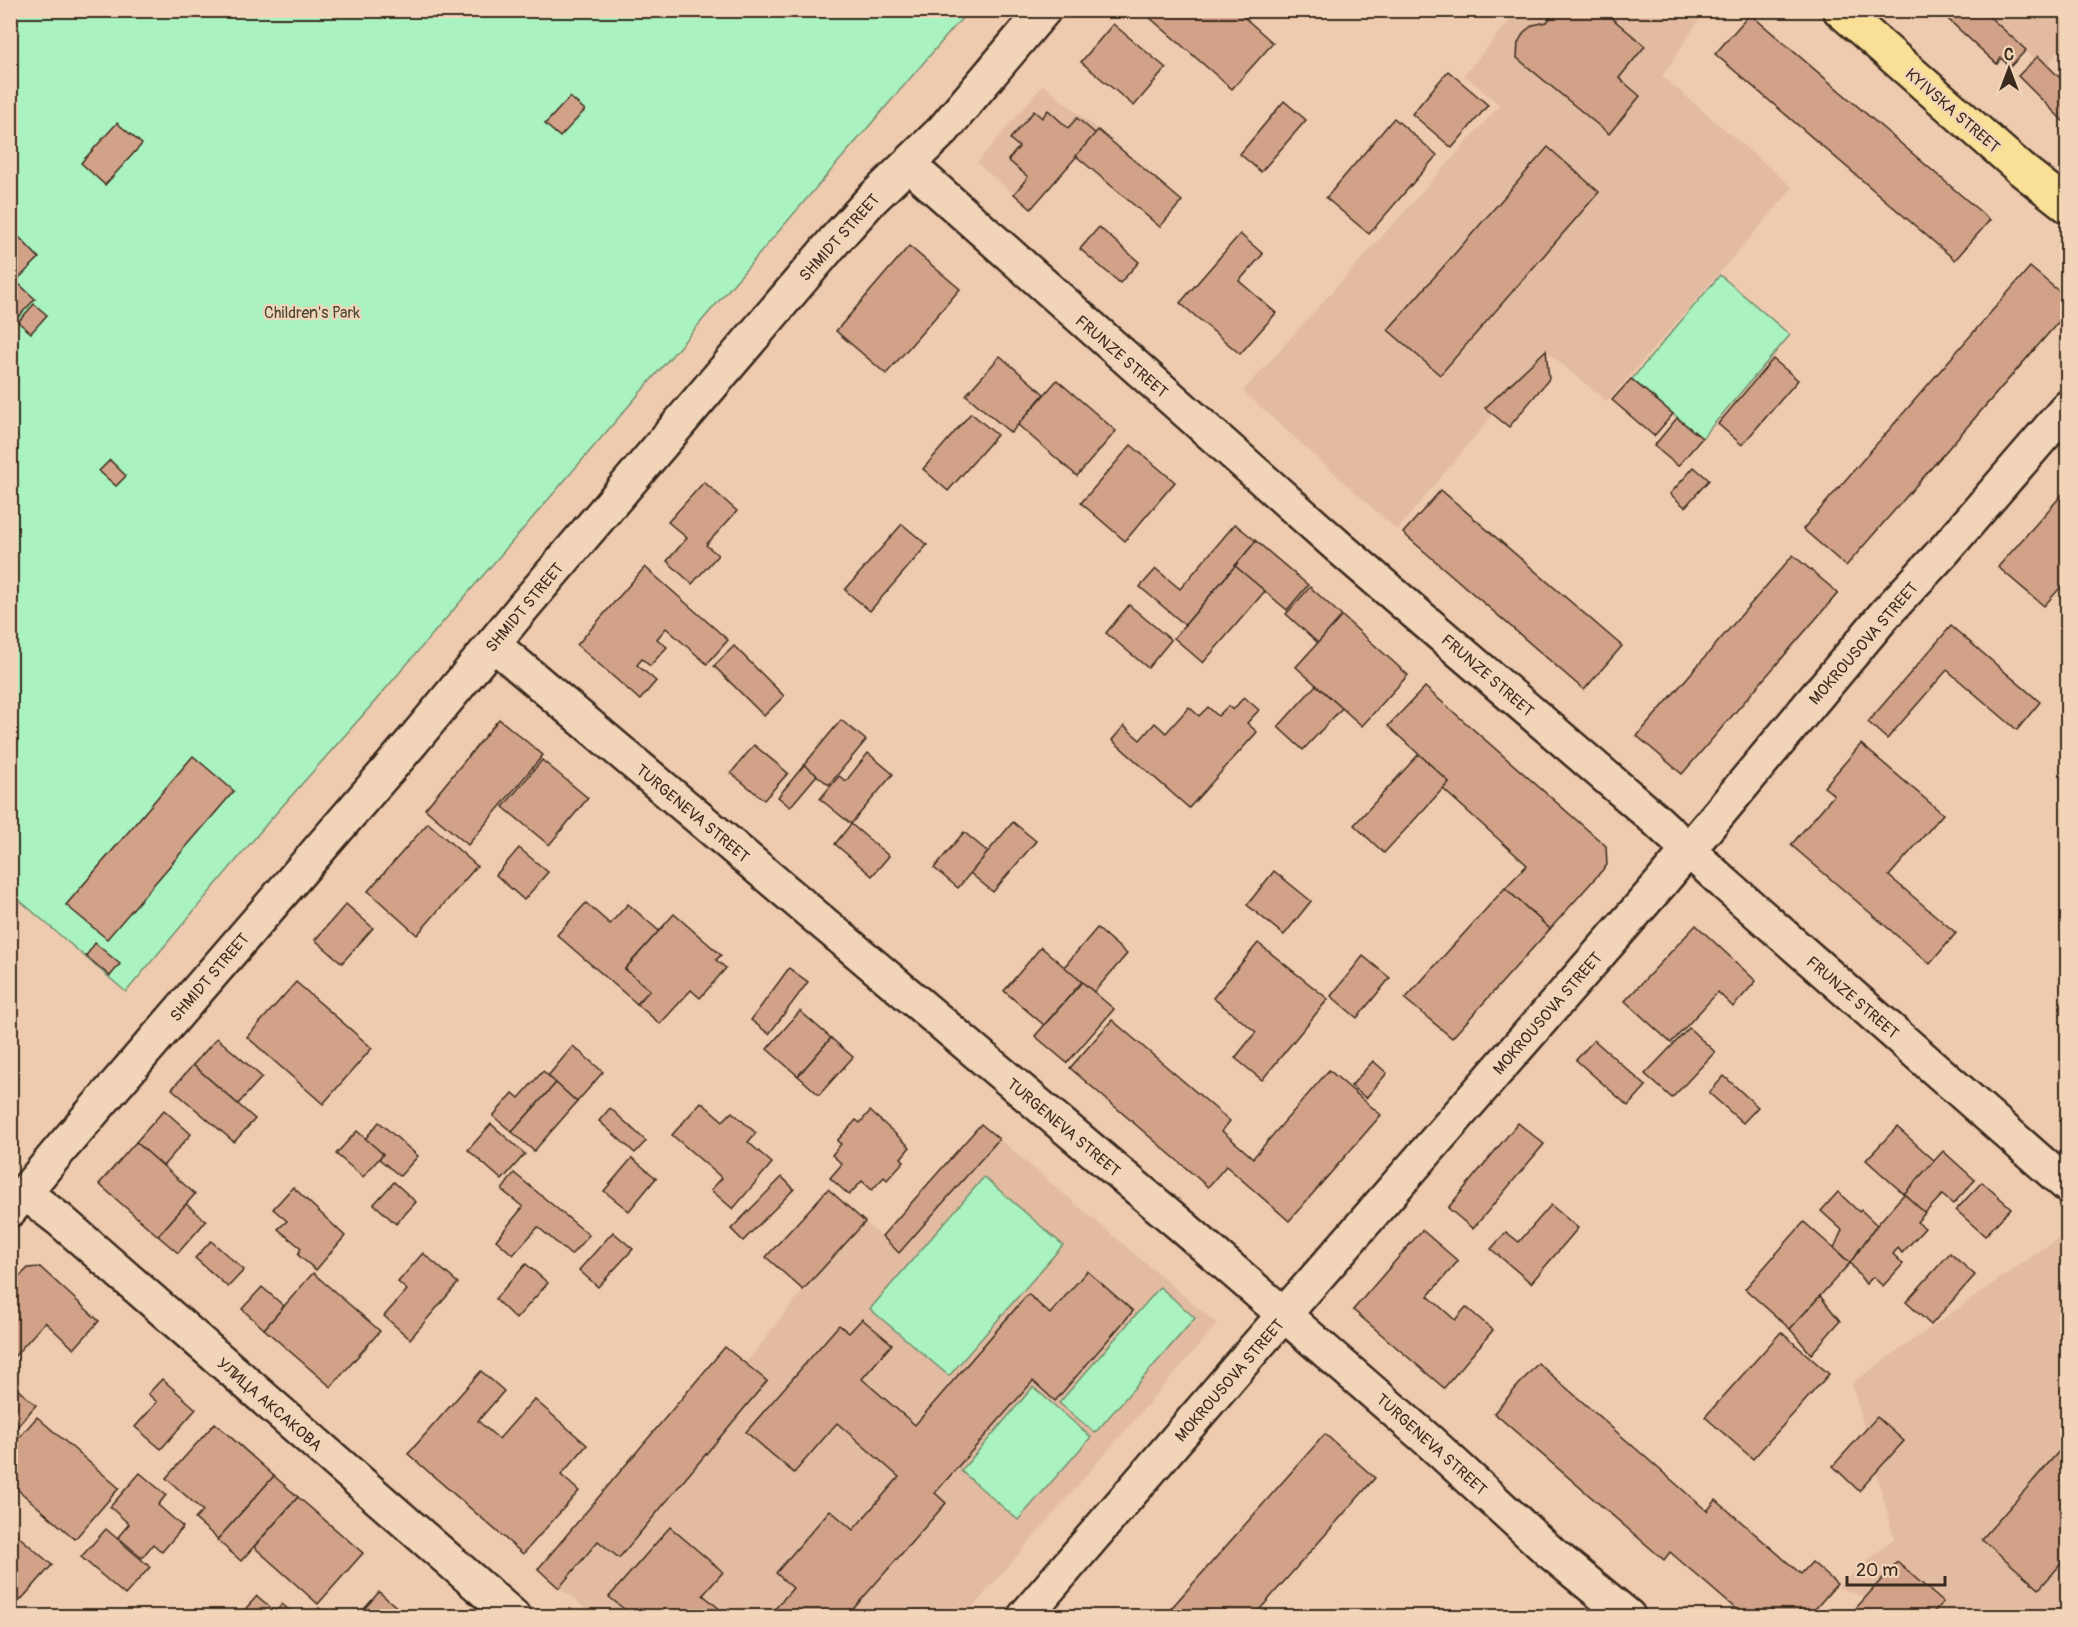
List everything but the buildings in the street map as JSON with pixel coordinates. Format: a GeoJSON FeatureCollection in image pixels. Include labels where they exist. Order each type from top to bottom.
{"type":"FeatureCollection","features":[{"type":"Feature","properties":{"kind":"main road","name":"KYIVSKA STREET"},"geometry":{"type":"LineString","coordinates":[[1840,10],[2067,207]]}},
{"type":"Feature","properties":{"kind":"street","name":"SHMIDT STREET"},"geometry":{"type":"LineString","coordinates":[[18,1201],[73,1134],[412,742],[835,240],[870,201],[943,130],[1044,10]]}},
{"type":"Feature","properties":{"kind":"street","name":"FRUNZE STREET"},"geometry":{"type":"LineString","coordinates":[[909,165],[1341,549],[1688,850],[2067,1186]]}},
{"type":"Feature","properties":{"kind":"street","name":"MOKROUSOVA STREET"},"geometry":{"type":"LineString","coordinates":[[1025,1617],[1688,850],[1886,613],[1944,552],[2067,407]]}},
{"type":"Feature","properties":{"kind":"street","name":"TURGENEVA STREET"},"geometry":{"type":"LineString","coordinates":[[493,644],[1284,1315],[1428,1440],[1550,1551],[1628,1617]]}},
{"type":"Feature","properties":{"kind":"street","name":"УЛИЦА АКСАКОВА"},"geometry":{"type":"LineString","coordinates":[[18,1201],[69,1227],[513,1617]]}},
{"type":"Feature","properties":{"kind":"shaded area"},"geometry":{"type":"Polygon","coordinates":[[[1518,11],[1705,11],[1662,76],[1793,188],[1607,402],[1546,351],[1397,530],[1243,391],[1500,105],[1464,75],[1518,11]]]}},
{"type":"Feature","properties":{"kind":"shaded area"},"geometry":{"type":"Polygon","coordinates":[[[1982,11],[2067,11],[2067,55],[2058,50],[2046,69],[1982,11]]]}},
{"type":"Feature","properties":{"kind":"shaded area"},"geometry":{"type":"Polygon","coordinates":[[[1043,85],[1098,130],[1031,209],[977,163],[1043,85]]]}},
{"type":"Feature","properties":{"kind":"shaded area"},"geometry":{"type":"Polygon","coordinates":[[[999,1139],[1217,1324],[965,1616],[594,1616],[538,1569],[725,1347],[746,1363],[803,1290],[865,1222],[899,1252],[999,1139]]]}},
{"type":"Feature","properties":{"kind":"shaded area"},"geometry":{"type":"Polygon","coordinates":[[[2061,1236],[2068,1242],[2067,1616],[1914,1616],[1838,1587],[1894,1538],[1852,1383],[2061,1236]]]}},
{"type":"Feature","properties":{"kind":"green space","name":"Children's Park"},"geometry":{"type":"Polygon","coordinates":[[[11,11],[968,11],[370,707],[270,820],[126,992],[11,893],[11,11]]]}},
{"type":"Feature","properties":{"kind":"green space"},"geometry":{"type":"Polygon","coordinates":[[[1720,275],[1790,335],[1702,438],[1632,379],[1720,275]]]}},
{"type":"Feature","properties":{"kind":"green space"},"geometry":{"type":"Polygon","coordinates":[[[984,1177],[1063,1245],[949,1376],[870,1309],[984,1177]]]}},
{"type":"Feature","properties":{"kind":"green space"},"geometry":{"type":"Polygon","coordinates":[[[1160,1287],[1195,1318],[1095,1433],[1059,1403],[1160,1287]]]}},
{"type":"Feature","properties":{"kind":"green space"},"geometry":{"type":"Polygon","coordinates":[[[1033,1387],[1091,1437],[1018,1520],[961,1471],[1033,1387]]]}}]}
